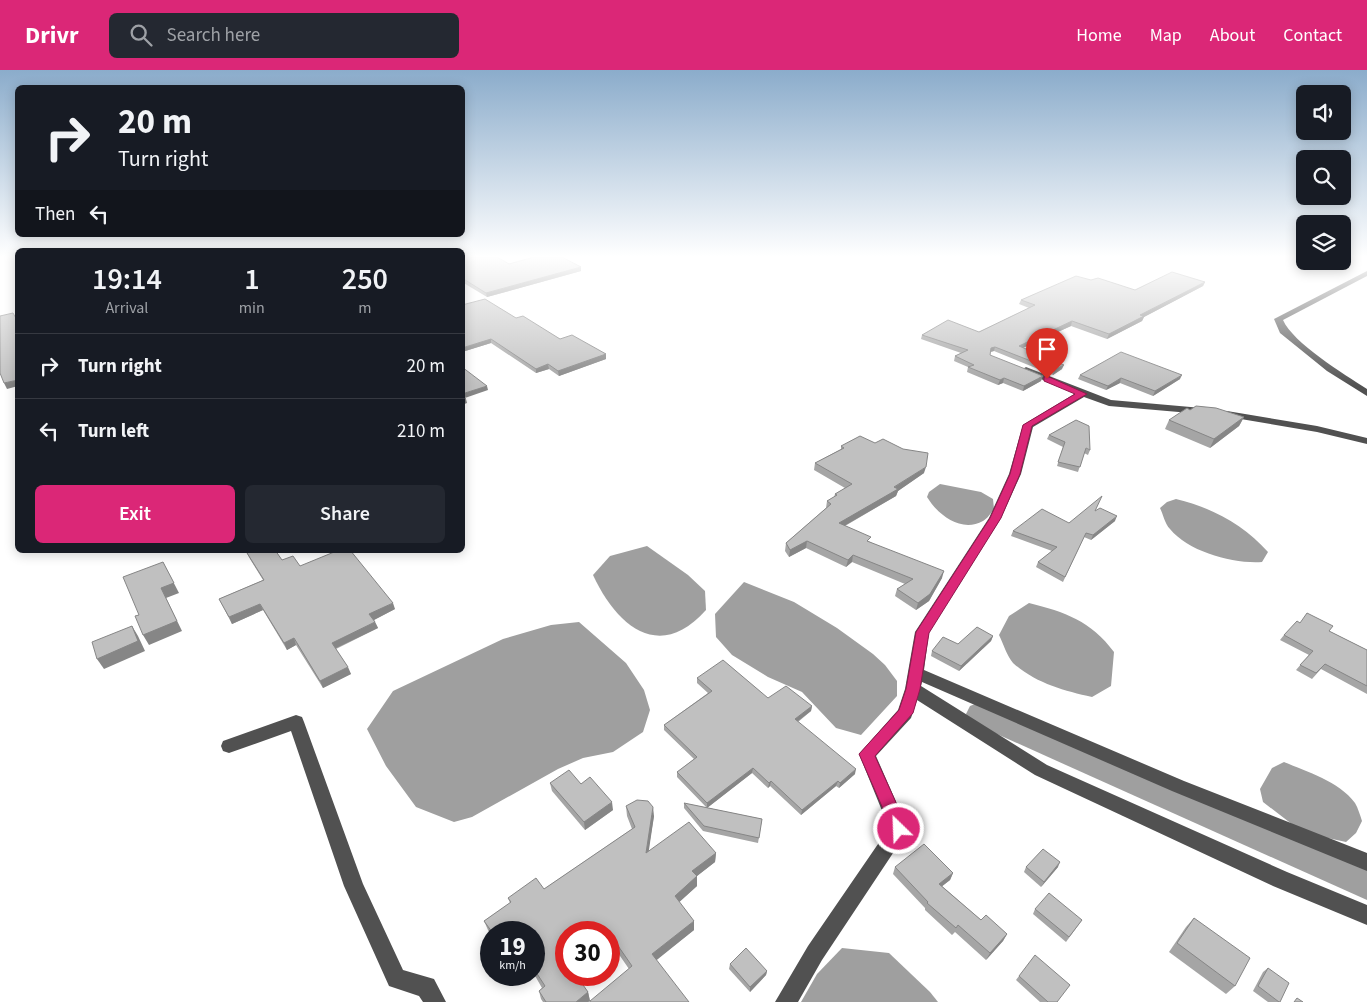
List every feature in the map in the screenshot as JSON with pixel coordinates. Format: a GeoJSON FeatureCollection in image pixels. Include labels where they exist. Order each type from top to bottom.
{"type":"FeatureCollection","features":[{"type":"Feature","properties":{"kind":"street"},"geometry":{"type":"LineString","coordinates":[[1318,298],[1278,319],[1283,332],[1330,369],[1367,394]]}},
{"type":"Feature","properties":{"kind":"street"},"geometry":{"type":"LineString","coordinates":[[1020,368],[1082,394],[1109,403],[1216,412],[1367,441]]}},
{"type":"Feature","properties":{"kind":"street"},"geometry":{"type":"LineString","coordinates":[[786,1002],[815,953],[899,829],[867,754],[905,713],[914,681],[922,632],[995,518],[1015,474],[1028,425],[1082,394]]}},
{"type":"Feature","properties":{"kind":"street"},"geometry":{"type":"LineString","coordinates":[[914,681],[1367,862]]}},
{"type":"Feature","properties":{"kind":"street"},"geometry":{"type":"LineString","coordinates":[[914,681],[1041,770],[1280,879],[1367,915]]}},
{"type":"Feature","properties":{"kind":"street"},"geometry":{"type":"LineString","coordinates":[[229,746],[296,722],[354,886],[396,979],[426,987],[435,1002]]}},
{"type":"Feature","properties":{"kind":"shaded area"},"geometry":{"type":"Polygon","coordinates":[[[940,484],[981,492],[993,499],[994,509],[984,520],[975,524],[967,525],[951,520],[937,510],[927,497],[929,492],[940,484]]]}},
{"type":"Feature","properties":{"kind":"shaded area"},"geometry":{"type":"Polygon","coordinates":[[[1176,499],[1214,512],[1238,525],[1268,552],[1262,562],[1225,559],[1200,550],[1178,537],[1168,527],[1160,508],[1167,502],[1176,499]]]}},
{"type":"Feature","properties":{"kind":"shaded area"},"geometry":{"type":"Polygon","coordinates":[[[647,546],[688,575],[705,591],[706,610],[689,626],[672,634],[656,635],[641,632],[627,623],[614,610],[593,575],[610,556],[647,546]]]}},
{"type":"Feature","properties":{"kind":"shaded area"},"geometry":{"type":"Polygon","coordinates":[[[744,582],[794,602],[837,628],[885,665],[897,681],[897,696],[861,735],[836,728],[802,692],[768,677],[732,655],[716,637],[715,614],[744,582]]]}},
{"type":"Feature","properties":{"kind":"shaded area"},"geometry":{"type":"Polygon","coordinates":[[[1029,603],[1066,614],[1076,619],[1105,641],[1114,652],[1111,686],[1092,697],[1081,695],[1040,681],[1013,663],[999,635],[1009,616],[1029,603]]]}},
{"type":"Feature","properties":{"kind":"shaded area"},"geometry":{"type":"Polygon","coordinates":[[[579,622],[626,663],[644,690],[650,710],[643,732],[613,752],[583,758],[558,769],[472,817],[454,822],[416,807],[386,766],[367,729],[393,691],[503,639],[551,625],[579,622]]]}},
{"type":"Feature","properties":{"kind":"shaded area"},"geometry":{"type":"Polygon","coordinates":[[[1284,762],[1332,783],[1355,803],[1362,821],[1356,833],[1346,842],[1314,835],[1293,825],[1263,802],[1260,789],[1272,768],[1284,762]]]}},
{"type":"Feature","properties":{"kind":"shaded area"},"geometry":{"type":"Polygon","coordinates":[[[842,948],[889,953],[938,1002],[801,1002],[817,974],[842,948]]]}},
{"type":"Feature","properties":{"kind":"building"},"geometry":{"type":"Polygon","coordinates":[[[1173,298],[1109,334],[1072,321],[1019,346],[1064,365],[1054,370],[995,347],[991,348],[990,355],[1043,376],[1024,386],[1004,378],[1000,380],[968,367],[974,365],[955,356],[968,350],[922,335],[948,320],[979,332],[1035,305],[1021,300],[1173,298]]]}},
{"type":"Feature","properties":{"kind":"building"},"geometry":{"type":"Polygon","coordinates":[[[485,299],[516,318],[523,316],[560,339],[572,335],[606,354],[558,371],[548,364],[536,369],[491,339],[465,347],[465,304],[485,299]]]}},
{"type":"Feature","properties":{"kind":"building"},"geometry":{"type":"Polygon","coordinates":[[[13,313],[15,317],[15,381],[4,383],[0,373],[0,316],[13,313]]]}},
{"type":"Feature","properties":{"kind":"building"},"geometry":{"type":"Polygon","coordinates":[[[1121,352],[1182,375],[1155,391],[1121,378],[1108,386],[1080,375],[1121,352]]]}},
{"type":"Feature","properties":{"kind":"building"},"geometry":{"type":"Polygon","coordinates":[[[465,369],[487,386],[465,393],[465,369]]]}},
{"type":"Feature","properties":{"kind":"building"},"geometry":{"type":"Polygon","coordinates":[[[1196,406],[1216,408],[1244,417],[1214,439],[1169,420],[1187,408],[1190,410],[1196,406]]]}},
{"type":"Feature","properties":{"kind":"building"},"geometry":{"type":"Polygon","coordinates":[[[1076,420],[1089,426],[1090,450],[1086,448],[1080,467],[1058,462],[1065,442],[1049,435],[1076,420]]]}},
{"type":"Feature","properties":{"kind":"building"},"geometry":{"type":"Polygon","coordinates":[[[860,436],[875,443],[883,439],[903,449],[928,453],[926,467],[894,487],[898,489],[839,523],[871,537],[867,541],[944,571],[930,594],[918,603],[897,589],[913,579],[853,555],[848,560],[807,541],[790,550],[786,543],[831,504],[827,501],[852,484],[815,463],[844,448],[841,446],[860,436]]]}},
{"type":"Feature","properties":{"kind":"building"},"geometry":{"type":"Polygon","coordinates":[[[1102,496],[1095,511],[1100,508],[1117,516],[1093,535],[1086,533],[1065,577],[1038,562],[1057,547],[1013,531],[1042,509],[1069,523],[1102,496]]]}},
{"type":"Feature","properties":{"kind":"building"},"geometry":{"type":"Polygon","coordinates":[[[247,553],[277,553],[282,560],[293,556],[300,566],[332,553],[352,553],[393,603],[369,614],[375,622],[332,643],[348,667],[320,681],[294,638],[284,643],[260,604],[229,617],[219,599],[264,580],[247,553]]]}},
{"type":"Feature","properties":{"kind":"building"},"geometry":{"type":"Polygon","coordinates":[[[163,562],[174,583],[161,588],[177,621],[143,635],[135,616],[139,615],[123,577],[163,562]]]}},
{"type":"Feature","properties":{"kind":"building"},"geometry":{"type":"Polygon","coordinates":[[[1307,613],[1333,626],[1329,631],[1367,650],[1367,686],[1325,664],[1316,673],[1300,665],[1313,651],[1284,635],[1297,621],[1300,623],[1307,613]]]}},
{"type":"Feature","properties":{"kind":"building"},"geometry":{"type":"Polygon","coordinates":[[[132,626],[138,641],[97,659],[92,642],[132,626]]]}},
{"type":"Feature","properties":{"kind":"building"},"geometry":{"type":"Polygon","coordinates":[[[977,627],[993,636],[961,666],[932,651],[943,637],[958,644],[977,627]]]}},
{"type":"Feature","properties":{"kind":"building"},"geometry":{"type":"Polygon","coordinates":[[[723,660],[768,698],[786,686],[812,706],[795,719],[856,769],[802,810],[771,781],[769,783],[753,768],[707,803],[677,772],[697,757],[664,725],[712,691],[697,678],[723,660]]]}},
{"type":"Feature","properties":{"kind":"building"},"geometry":{"type":"Polygon","coordinates":[[[569,770],[581,784],[590,777],[612,802],[584,822],[550,783],[569,770]]]}},
{"type":"Feature","properties":{"kind":"building"},"geometry":{"type":"Polygon","coordinates":[[[637,800],[648,801],[653,807],[646,853],[689,822],[716,853],[692,871],[697,876],[675,896],[694,921],[652,954],[689,1002],[590,1002],[608,986],[620,986],[620,976],[632,966],[620,949],[620,921],[555,921],[555,986],[584,986],[588,992],[576,1002],[546,1002],[539,991],[545,986],[545,921],[484,921],[511,902],[508,898],[536,878],[544,889],[635,827],[626,806],[637,800]]]}},
{"type":"Feature","properties":{"kind":"building"},"geometry":{"type":"Polygon","coordinates":[[[684,803],[762,819],[759,838],[704,826],[684,803]]]}},
{"type":"Feature","properties":{"kind":"building"},"geometry":{"type":"Polygon","coordinates":[[[924,844],[953,873],[939,884],[981,920],[986,915],[1007,934],[990,953],[958,925],[956,928],[927,903],[895,867],[924,844]]]}},
{"type":"Feature","properties":{"kind":"building"},"geometry":{"type":"Polygon","coordinates":[[[1043,849],[1060,862],[1044,882],[1026,867],[1043,849]]]}},
{"type":"Feature","properties":{"kind":"building"},"geometry":{"type":"Polygon","coordinates":[[[1049,893],[1082,920],[1069,937],[1035,909],[1049,893]]]}},
{"type":"Feature","properties":{"kind":"building"},"geometry":{"type":"Polygon","coordinates":[[[1194,918],[1250,958],[1235,986],[1177,943],[1194,918]]]}},
{"type":"Feature","properties":{"kind":"building"},"geometry":{"type":"Polygon","coordinates":[[[746,948],[767,971],[750,987],[730,964],[746,948]]]}},
{"type":"Feature","properties":{"kind":"building"},"geometry":{"type":"Polygon","coordinates":[[[1035,955],[1070,985],[1057,1002],[1048,1002],[1019,976],[1035,955]]]}},
{"type":"Feature","properties":{"kind":"building"},"geometry":{"type":"Polygon","coordinates":[[[1268,968],[1289,983],[1280,1002],[1258,986],[1268,968]]]}},
{"type":"Feature","properties":{"kind":"building"},"geometry":{"type":"Polygon","coordinates":[[[1297,998],[1303,1002],[1294,1002],[1297,998]]]}},
{"type":"Feature","properties":{"kind":"waterway"},"geometry":{"type":"LineString","coordinates":[[980,714],[1367,883]]}},
{"type":"Feature","properties":{"kind":"route"},"geometry":{"type":"LineString","coordinates":[[899,829],[867,754],[905,713],[913,689],[922,632],[995,518],[1015,474],[1028,425],[1082,394],[1047,379]]}}]}
